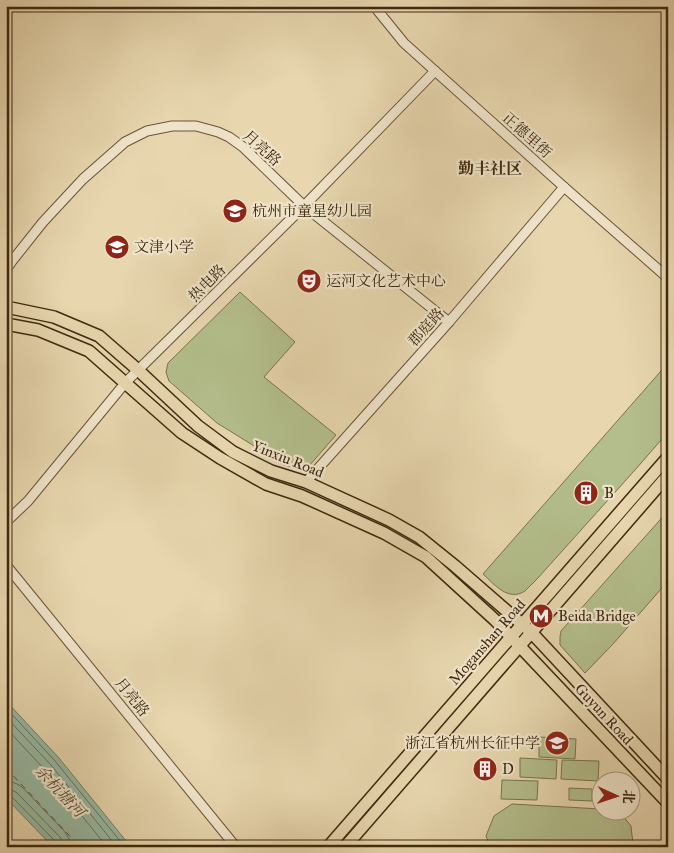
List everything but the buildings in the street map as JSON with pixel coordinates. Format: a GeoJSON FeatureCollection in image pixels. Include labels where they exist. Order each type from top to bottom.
{"type":"FeatureCollection","features":[{"type":"Feature","properties":{"kind":"main road","name":"Yinxiu Road"},"geometry":{"type":"LineString","coordinates":[[6,307],[54,317],[99,336],[198,426],[233,452],[271,471],[306,482],[389,520],[419,537],[456,566],[527,628],[668,779]]}},
{"type":"Feature","properties":{"kind":"main road","name":"Yinxiu Road"},"geometry":{"type":"LineString","coordinates":[[6,324],[38,330],[89,351],[182,433],[220,458],[266,484],[302,496],[384,533],[426,557],[495,620],[515,641]]}},
{"type":"Feature","properties":{"kind":"main road","name":"Moganshan Road"},"geometry":{"type":"LineString","coordinates":[[527,628],[668,457]]}},
{"type":"Feature","properties":{"kind":"main road","name":"Moganshan Road"},"geometry":{"type":"LineString","coordinates":[[328,847],[668,475]]}},
{"type":"Feature","properties":{"kind":"main road","name":"Moganshan Road"},"geometry":{"type":"LineString","coordinates":[[344,847],[515,641]]}},
{"type":"Feature","properties":{"kind":"main road","name":"Guyun Road"},"geometry":{"type":"LineString","coordinates":[[515,641],[668,803]]}},
{"type":"Feature","properties":{"kind":"street","name":"正德里街"},"geometry":{"type":"LineString","coordinates":[[374,6],[404,43],[564,188],[668,278]]}},
{"type":"Feature","properties":{"kind":"street","name":"热电路"},"geometry":{"type":"LineString","coordinates":[[6,522],[28,501],[126,382],[304,206],[435,71]]}},
{"type":"Feature","properties":{"kind":"street","name":"月亮路"},"geometry":{"type":"LineString","coordinates":[[6,270],[43,222],[83,179],[125,142],[147,131],[172,126],[196,126],[218,132],[243,147],[304,206],[449,322]]}},
{"type":"Feature","properties":{"kind":"street","name":"郡庭路"},"geometry":{"type":"LineString","coordinates":[[306,482],[449,322],[564,188]]}},
{"type":"Feature","properties":{"kind":"street","name":"月亮路"},"geometry":{"type":"LineString","coordinates":[[6,565],[236,847]]}},
{"type":"Feature","properties":{"kind":"shaded area"},"geometry":{"type":"Polygon","coordinates":[[[240,292],[295,342],[264,377],[336,435],[309,466],[296,468],[284,465],[217,423],[169,381],[166,372],[168,363],[240,292]]]}},
{"type":"Feature","properties":{"kind":"shaded area"},"geometry":{"type":"Polygon","coordinates":[[[668,363],[668,432],[525,591],[513,594],[497,587],[483,574],[668,363]]]}},
{"type":"Feature","properties":{"kind":"shaded area"},"geometry":{"type":"Polygon","coordinates":[[[668,511],[668,581],[585,673],[560,645],[561,631],[668,511]]]}},
{"type":"Feature","properties":{"kind":"shaded area"},"geometry":{"type":"Polygon","coordinates":[[[539,737],[576,739],[575,759],[539,757],[539,737]]]}},
{"type":"Feature","properties":{"kind":"shaded area"},"geometry":{"type":"Polygon","coordinates":[[[520,758],[557,760],[556,779],[520,777],[520,758]]]}},
{"type":"Feature","properties":{"kind":"shaded area"},"geometry":{"type":"Polygon","coordinates":[[[562,760],[599,761],[599,770],[592,770],[592,781],[561,779],[562,760]]]}},
{"type":"Feature","properties":{"kind":"shaded area"},"geometry":{"type":"Polygon","coordinates":[[[502,780],[538,781],[537,800],[501,799],[502,780]]]}},
{"type":"Feature","properties":{"kind":"shaded area"},"geometry":{"type":"Polygon","coordinates":[[[569,788],[592,789],[592,801],[569,800],[569,788]]]}},
{"type":"Feature","properties":{"kind":"shaded area"},"geometry":{"type":"Polygon","coordinates":[[[512,804],[592,808],[592,820],[626,820],[631,826],[633,844],[632,847],[490,847],[486,836],[494,816],[512,804]]]}},
{"type":"Feature","properties":{"kind":"water","name":"余杭塘河"},"geometry":{"type":"Polygon","coordinates":[[[6,701],[59,758],[131,847],[53,847],[6,798],[6,701]]]}},
{"type":"Feature","properties":{"kind":"ferry route"},"geometry":{"type":"LineString","coordinates":[[6,768],[80,847]]}},
{"type":"Feature","properties":{"kind":"place","name":"杭州市童星幼儿园"},"geometry":{"type":"Point","coordinates":[235,211]}},
{"type":"Feature","properties":{"kind":"place","name":"文津小学"},"geometry":{"type":"Point","coordinates":[117,247]}},
{"type":"Feature","properties":{"kind":"place","name":"运河文化艺术中心"},"geometry":{"type":"Point","coordinates":[309,281]}},
{"type":"Feature","properties":{"kind":"place","name":"B"},"geometry":{"type":"Point","coordinates":[586,493]}},
{"type":"Feature","properties":{"kind":"place","name":"Beida Bridge"},"geometry":{"type":"Point","coordinates":[541,616]}},
{"type":"Feature","properties":{"kind":"place","name":"浙江省杭州长征中学"},"geometry":{"type":"Point","coordinates":[557,743]}},
{"type":"Feature","properties":{"kind":"place","name":"D"},"geometry":{"type":"Point","coordinates":[485,769]}},
{"type":"Feature","properties":{"kind":"district","name":"勤丰社区"},"geometry":{"type":"Point","coordinates":[490,168]}}]}
